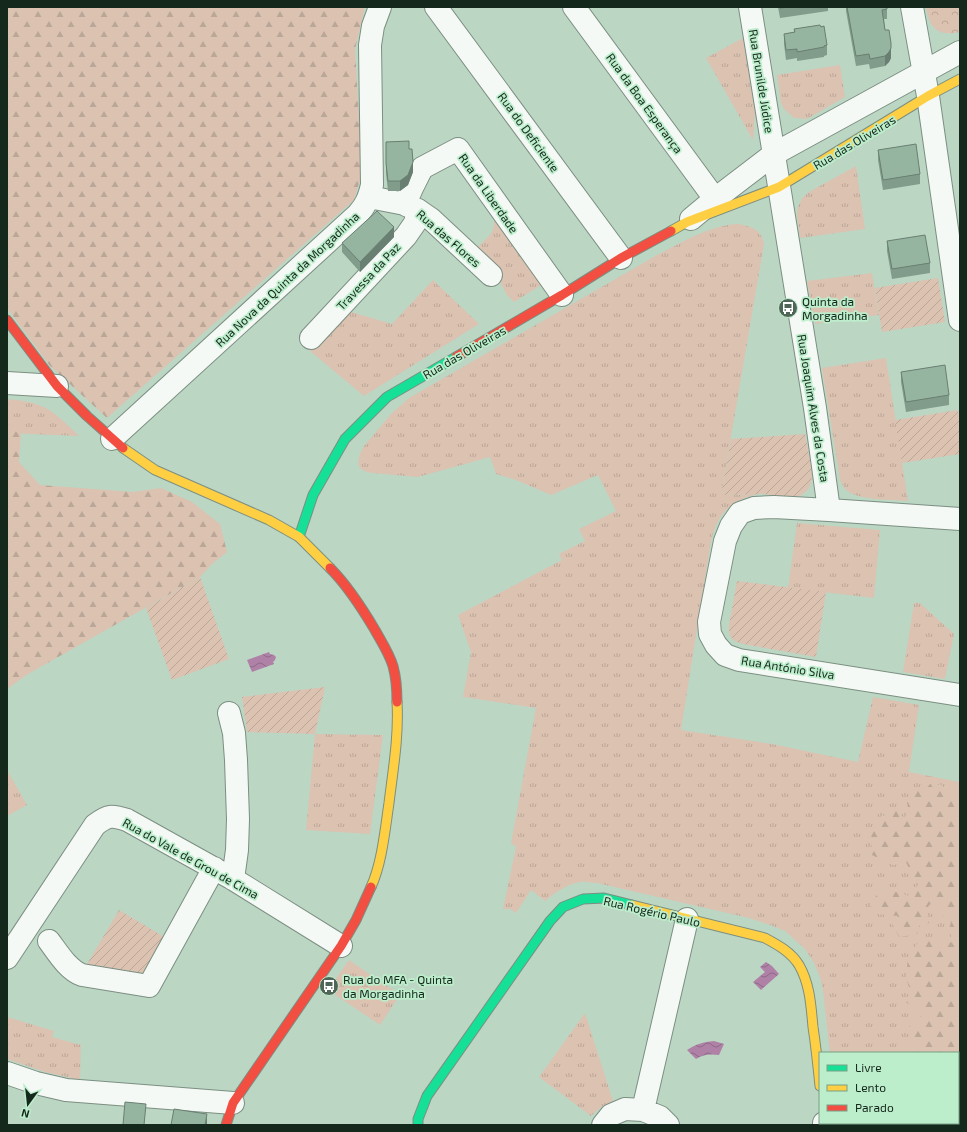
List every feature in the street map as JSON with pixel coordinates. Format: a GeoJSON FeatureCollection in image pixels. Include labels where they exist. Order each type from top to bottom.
{"type":"FeatureCollection","features":[{"type":"Feature","properties":{"kind":"street","name":"Rua Nova da Quinta da Morgadinha"},"geometry":{"type":"LineString","coordinates":[[112,439],[365,206],[372,185],[370,45],[373,26],[380,7]]}},
{"type":"Feature","properties":{"kind":"street","name":"Rua do Deficiente"},"geometry":{"type":"LineString","coordinates":[[436,7],[621,258]]}},
{"type":"Feature","properties":{"kind":"street","name":"Rua da Boa Esperança"},"geometry":{"type":"LineString","coordinates":[[574,7],[716,199]]}},
{"type":"Feature","properties":{"kind":"street","name":"Rua Brunilde Júdice"},"geometry":{"type":"LineString","coordinates":[[750,7],[774,154]]}},
{"type":"Feature","properties":{"kind":"street"},"geometry":{"type":"LineString","coordinates":[[912,7],[956,267],[960,320]]}},
{"type":"Feature","properties":{"kind":"street","name":"Rua das Oliveiras"},"geometry":{"type":"LineString","coordinates":[[687,222],[774,154],[960,52]]}},
{"type":"Feature","properties":{"kind":"street","name":"Rua das Oliveiras"},"geometry":{"type":"LineString","coordinates":[[299,537],[313,495],[345,439],[387,397],[621,258],[687,222],[779,187],[928,96],[960,79]]}},
{"type":"Feature","properties":{"kind":"street","name":"Rua da Liberdade"},"geometry":{"type":"LineString","coordinates":[[411,207],[412,188],[422,168],[458,149],[562,294]]}},
{"type":"Feature","properties":{"kind":"street"},"geometry":{"type":"LineString","coordinates":[[774,154],[779,187]]}},
{"type":"Feature","properties":{"kind":"street","name":"Rua Joaquim Alves da Costa"},"geometry":{"type":"LineString","coordinates":[[779,187],[815,408],[829,510]]}},
{"type":"Feature","properties":{"kind":"street"},"geometry":{"type":"LineString","coordinates":[[369,197],[411,207]]}},
{"type":"Feature","properties":{"kind":"street","name":"Rua das Flores"},"geometry":{"type":"LineString","coordinates":[[411,207],[431,220],[491,275]]}},
{"type":"Feature","properties":{"kind":"street","name":"Travessa da Paz"},"geometry":{"type":"LineString","coordinates":[[311,338],[406,236],[415,223],[411,207]]}},
{"type":"Feature","properties":{"kind":"street"},"geometry":{"type":"LineString","coordinates":[[7,320],[57,386],[87,416],[132,455],[155,470],[269,520],[299,537],[339,577],[358,603],[382,642],[393,666],[397,692],[398,721],[396,751],[384,839],[374,880],[356,920],[341,946],[233,1103],[226,1125]]}},
{"type":"Feature","properties":{"kind":"street"},"geometry":{"type":"LineString","coordinates":[[7,383],[57,386]]}},
{"type":"Feature","properties":{"kind":"street","name":"Rua António Silva"},"geometry":{"type":"LineString","coordinates":[[960,519],[774,507],[754,508],[740,513],[731,526],[725,541],[709,622],[710,634],[716,645],[725,655],[739,660],[960,695]]}},
{"type":"Feature","properties":{"kind":"street"},"geometry":{"type":"LineString","coordinates":[[229,712],[234,734],[238,804],[237,850],[233,879]]}},
{"type":"Feature","properties":{"kind":"street","name":"Rua do Vale de Grou de Cima"},"geometry":{"type":"LineString","coordinates":[[7,958],[95,825],[104,818],[116,816],[127,820],[214,868],[341,946]]}},
{"type":"Feature","properties":{"kind":"street"},"geometry":{"type":"LineString","coordinates":[[49,941],[70,968],[75,972],[82,975],[149,986],[214,868]]}},
{"type":"Feature","properties":{"kind":"street","name":"Rua Rogério Paulo"},"geometry":{"type":"LineString","coordinates":[[418,1125],[418,1119],[427,1096],[550,921],[563,907],[583,899],[604,898],[765,938],[778,944],[789,952],[801,969],[809,990],[819,1077]]}},
{"type":"Feature","properties":{"kind":"street"},"geometry":{"type":"LineString","coordinates":[[643,1110],[687,919]]}},
{"type":"Feature","properties":{"kind":"street"},"geometry":{"type":"LineString","coordinates":[[7,1073],[36,1083],[66,1090],[233,1103]]}},
{"type":"Feature","properties":{"kind":"street"},"geometry":{"type":"LineString","coordinates":[[603,1125],[611,1115],[625,1109],[643,1110],[660,1117],[668,1125]]}},
{"type":"Feature","properties":{"kind":"green space"},"geometry":{"type":"Polygon","coordinates":[[[7,7],[365,7],[355,49],[362,173],[354,200],[107,418],[50,366],[7,308],[7,7]]]}},
{"type":"Feature","properties":{"kind":"green space"},"geometry":{"type":"Polygon","coordinates":[[[926,7],[960,7],[960,32],[940,32],[929,20],[926,7]]]}},
{"type":"Feature","properties":{"kind":"green space"},"geometry":{"type":"Polygon","coordinates":[[[743,38],[755,113],[753,140],[706,58],[743,38]]]}},
{"type":"Feature","properties":{"kind":"green space"},"geometry":{"type":"Polygon","coordinates":[[[840,65],[845,97],[807,119],[794,118],[784,109],[781,103],[777,75],[840,65]]]}},
{"type":"Feature","properties":{"kind":"green space"},"geometry":{"type":"Polygon","coordinates":[[[856,166],[865,229],[800,238],[797,215],[798,207],[802,198],[809,192],[856,166]]]}},
{"type":"Feature","properties":{"kind":"green space"},"geometry":{"type":"Polygon","coordinates":[[[493,211],[543,284],[514,302],[507,295],[499,280],[503,275],[476,249],[492,233],[494,224],[493,211]]]}},
{"type":"Feature","properties":{"kind":"green space"},"geometry":{"type":"Polygon","coordinates":[[[739,224],[748,226],[761,235],[764,244],[721,495],[759,494],[733,504],[722,515],[714,531],[711,541],[681,730],[772,744],[858,762],[873,697],[919,705],[909,772],[960,782],[960,1125],[856,1125],[959,1124],[959,1052],[830,1052],[820,977],[814,963],[805,949],[785,931],[749,918],[587,882],[576,883],[566,887],[545,901],[531,890],[516,913],[510,909],[503,909],[516,847],[511,843],[536,708],[463,697],[471,652],[458,615],[562,560],[559,554],[585,541],[579,529],[616,511],[598,475],[551,495],[516,480],[496,474],[490,457],[418,477],[372,473],[364,471],[358,464],[360,453],[364,446],[392,413],[409,398],[657,255],[707,231],[728,225],[739,224]]]}},
{"type":"Feature","properties":{"kind":"green space"},"geometry":{"type":"Polygon","coordinates":[[[872,273],[879,315],[815,324],[807,281],[872,273]]]}},
{"type":"Feature","properties":{"kind":"green space"},"geometry":{"type":"Polygon","coordinates":[[[938,278],[945,322],[882,332],[875,288],[938,278]]]}},
{"type":"Feature","properties":{"kind":"green space"},"geometry":{"type":"Polygon","coordinates":[[[433,280],[479,324],[364,396],[310,351],[348,311],[392,324],[433,280]]]}},
{"type":"Feature","properties":{"kind":"green space"},"geometry":{"type":"Polygon","coordinates":[[[886,358],[908,501],[861,497],[849,492],[843,486],[840,480],[822,368],[886,358]]]}},
{"type":"Feature","properties":{"kind":"green space"},"geometry":{"type":"Polygon","coordinates":[[[7,399],[20,400],[40,405],[48,409],[79,436],[7,433],[7,399]]]}},
{"type":"Feature","properties":{"kind":"green space"},"geometry":{"type":"Polygon","coordinates":[[[958,410],[960,420],[960,454],[902,463],[895,420],[958,410]]]}},
{"type":"Feature","properties":{"kind":"green space"},"geometry":{"type":"Polygon","coordinates":[[[7,431],[21,432],[19,462],[40,485],[133,492],[161,488],[192,502],[220,524],[227,552],[212,564],[200,577],[28,674],[7,689],[7,431]]]}},
{"type":"Feature","properties":{"kind":"green space"},"geometry":{"type":"Polygon","coordinates":[[[805,434],[812,478],[809,487],[803,494],[790,497],[762,494],[721,495],[731,439],[805,434]]]}},
{"type":"Feature","properties":{"kind":"green space"},"geometry":{"type":"Polygon","coordinates":[[[797,523],[880,530],[874,598],[788,588],[797,523]]]}},
{"type":"Feature","properties":{"kind":"green space"},"geometry":{"type":"Polygon","coordinates":[[[200,577],[229,659],[172,680],[146,608],[200,577]]]}},
{"type":"Feature","properties":{"kind":"green space"},"geometry":{"type":"Polygon","coordinates":[[[737,581],[826,592],[816,657],[743,644],[733,640],[729,633],[729,625],[737,581]]]}},
{"type":"Feature","properties":{"kind":"green space"},"geometry":{"type":"Polygon","coordinates":[[[914,603],[920,603],[954,634],[945,679],[903,672],[914,603]]]}},
{"type":"Feature","properties":{"kind":"green space"},"geometry":{"type":"Polygon","coordinates":[[[325,687],[315,734],[247,732],[242,697],[325,687]]]}},
{"type":"Feature","properties":{"kind":"green space"},"geometry":{"type":"Polygon","coordinates":[[[315,734],[383,735],[370,834],[306,830],[315,734]]]}},
{"type":"Feature","properties":{"kind":"green space"},"geometry":{"type":"Polygon","coordinates":[[[7,770],[27,805],[7,816],[7,770]]]}},
{"type":"Feature","properties":{"kind":"green space"},"geometry":{"type":"Polygon","coordinates":[[[930,784],[941,785],[949,792],[960,787],[960,1125],[906,1125],[959,1124],[959,1052],[911,1052],[914,1049],[908,1038],[910,1024],[923,1015],[906,1002],[910,990],[906,978],[908,957],[919,941],[941,938],[953,943],[949,929],[951,922],[942,920],[944,912],[930,904],[926,910],[929,923],[919,926],[917,934],[899,937],[892,923],[898,916],[878,914],[870,905],[878,893],[896,892],[913,897],[915,888],[921,882],[914,879],[906,862],[893,865],[872,855],[871,837],[880,817],[897,810],[904,818],[909,811],[907,803],[911,790],[923,788],[925,790],[930,784]]]}},
{"type":"Feature","properties":{"kind":"green space"},"geometry":{"type":"Polygon","coordinates":[[[119,910],[166,938],[141,981],[83,971],[119,910]]]}},
{"type":"Feature","properties":{"kind":"green space"},"geometry":{"type":"Polygon","coordinates":[[[349,960],[400,995],[380,1025],[328,990],[349,960]]]}},
{"type":"Feature","properties":{"kind":"green space"},"geometry":{"type":"Polygon","coordinates":[[[585,1013],[613,1101],[601,1107],[591,1116],[539,1077],[585,1013]]]}},
{"type":"Feature","properties":{"kind":"green space"},"geometry":{"type":"Polygon","coordinates":[[[7,1017],[54,1031],[52,1037],[81,1045],[80,1080],[45,1072],[7,1059],[7,1017]]]}},
{"type":"Feature","properties":{"kind":"water"},"geometry":{"type":"Polygon","coordinates":[[[269,652],[276,657],[273,662],[274,664],[252,672],[247,660],[269,652]]]}},
{"type":"Feature","properties":{"kind":"water"},"geometry":{"type":"Polygon","coordinates":[[[766,962],[779,974],[761,990],[753,982],[765,972],[760,967],[766,962]]]}},
{"type":"Feature","properties":{"kind":"water"},"geometry":{"type":"Polygon","coordinates":[[[714,1041],[724,1044],[719,1055],[707,1055],[696,1059],[687,1050],[693,1046],[714,1041]]]}},
{"type":"Feature","properties":{"kind":"building"},"geometry":{"type":"Polygon","coordinates":[[[847,7],[887,7],[887,9],[882,10],[885,30],[889,30],[891,48],[885,56],[870,59],[869,54],[856,56],[847,7]]]}},
{"type":"Feature","properties":{"kind":"building"},"geometry":{"type":"Polygon","coordinates":[[[820,25],[821,27],[824,26],[827,45],[824,47],[797,52],[797,49],[786,50],[784,34],[795,32],[794,29],[820,25]]]}},
{"type":"Feature","properties":{"kind":"building"},"geometry":{"type":"Polygon","coordinates":[[[409,141],[409,149],[412,149],[413,162],[408,175],[400,181],[388,181],[386,142],[409,141]]]}},
{"type":"Feature","properties":{"kind":"building"},"geometry":{"type":"Polygon","coordinates":[[[916,144],[920,174],[883,180],[878,150],[916,144]]]}},
{"type":"Feature","properties":{"kind":"building"},"geometry":{"type":"Polygon","coordinates":[[[377,211],[394,227],[360,262],[342,243],[377,211]]]}},
{"type":"Feature","properties":{"kind":"building"},"geometry":{"type":"Polygon","coordinates":[[[925,235],[930,263],[892,269],[887,241],[925,235]]]}},
{"type":"Feature","properties":{"kind":"building"},"geometry":{"type":"Polygon","coordinates":[[[945,365],[949,395],[906,402],[901,372],[945,365]]]}},
{"type":"Feature","properties":{"kind":"building"},"geometry":{"type":"Polygon","coordinates":[[[125,1102],[146,1104],[144,1125],[123,1125],[125,1102]]]}},
{"type":"Feature","properties":{"kind":"building"},"geometry":{"type":"Polygon","coordinates":[[[174,1109],[207,1114],[205,1125],[171,1125],[174,1109]]]}},
{"type":"Feature","properties":{"kind":"traffic: fast"},"geometry":{"type":"LineString","coordinates":[[299,537],[313,495],[345,439],[387,397],[456,357]]}},
{"type":"Feature","properties":{"kind":"traffic: fast"},"geometry":{"type":"LineString","coordinates":[[418,1125],[418,1119],[427,1096],[550,921],[563,907],[583,899],[604,898],[632,905]]}},
{"type":"Feature","properties":{"kind":"traffic: slow"},"geometry":{"type":"LineString","coordinates":[[671,231],[687,222],[779,187],[928,96],[960,79]]}},
{"type":"Feature","properties":{"kind":"traffic: slow"},"geometry":{"type":"LineString","coordinates":[[123,448],[155,470],[269,520],[299,537],[330,568]]}},
{"type":"Feature","properties":{"kind":"traffic: slow"},"geometry":{"type":"LineString","coordinates":[[371,887],[378,868],[383,846],[394,766],[397,702]]}},
{"type":"Feature","properties":{"kind":"traffic: slow"},"geometry":{"type":"LineString","coordinates":[[632,905],[765,938],[792,956],[803,972],[808,987],[819,1077]]}},
{"type":"Feature","properties":{"kind":"traffic: jam"},"geometry":{"type":"LineString","coordinates":[[456,357],[562,295],[621,258],[671,231]]}},
{"type":"Feature","properties":{"kind":"traffic: jam"},"geometry":{"type":"LineString","coordinates":[[7,320],[57,386],[87,416],[123,448]]}},
{"type":"Feature","properties":{"kind":"traffic: jam"},"geometry":{"type":"LineString","coordinates":[[330,568],[343,582],[354,598],[387,652],[394,670],[397,702]]}},
{"type":"Feature","properties":{"kind":"traffic: jam"},"geometry":{"type":"LineString","coordinates":[[226,1125],[233,1103],[341,946],[356,920],[371,887]]}},
{"type":"Feature","properties":{"kind":"place","name":"Quinta da Morgadinha"},"geometry":{"type":"Point","coordinates":[788,308]}},
{"type":"Feature","properties":{"kind":"place","name":"Rua do MFA - Quinta da Morgadinha"},"geometry":{"type":"Point","coordinates":[329,986]}}]}
